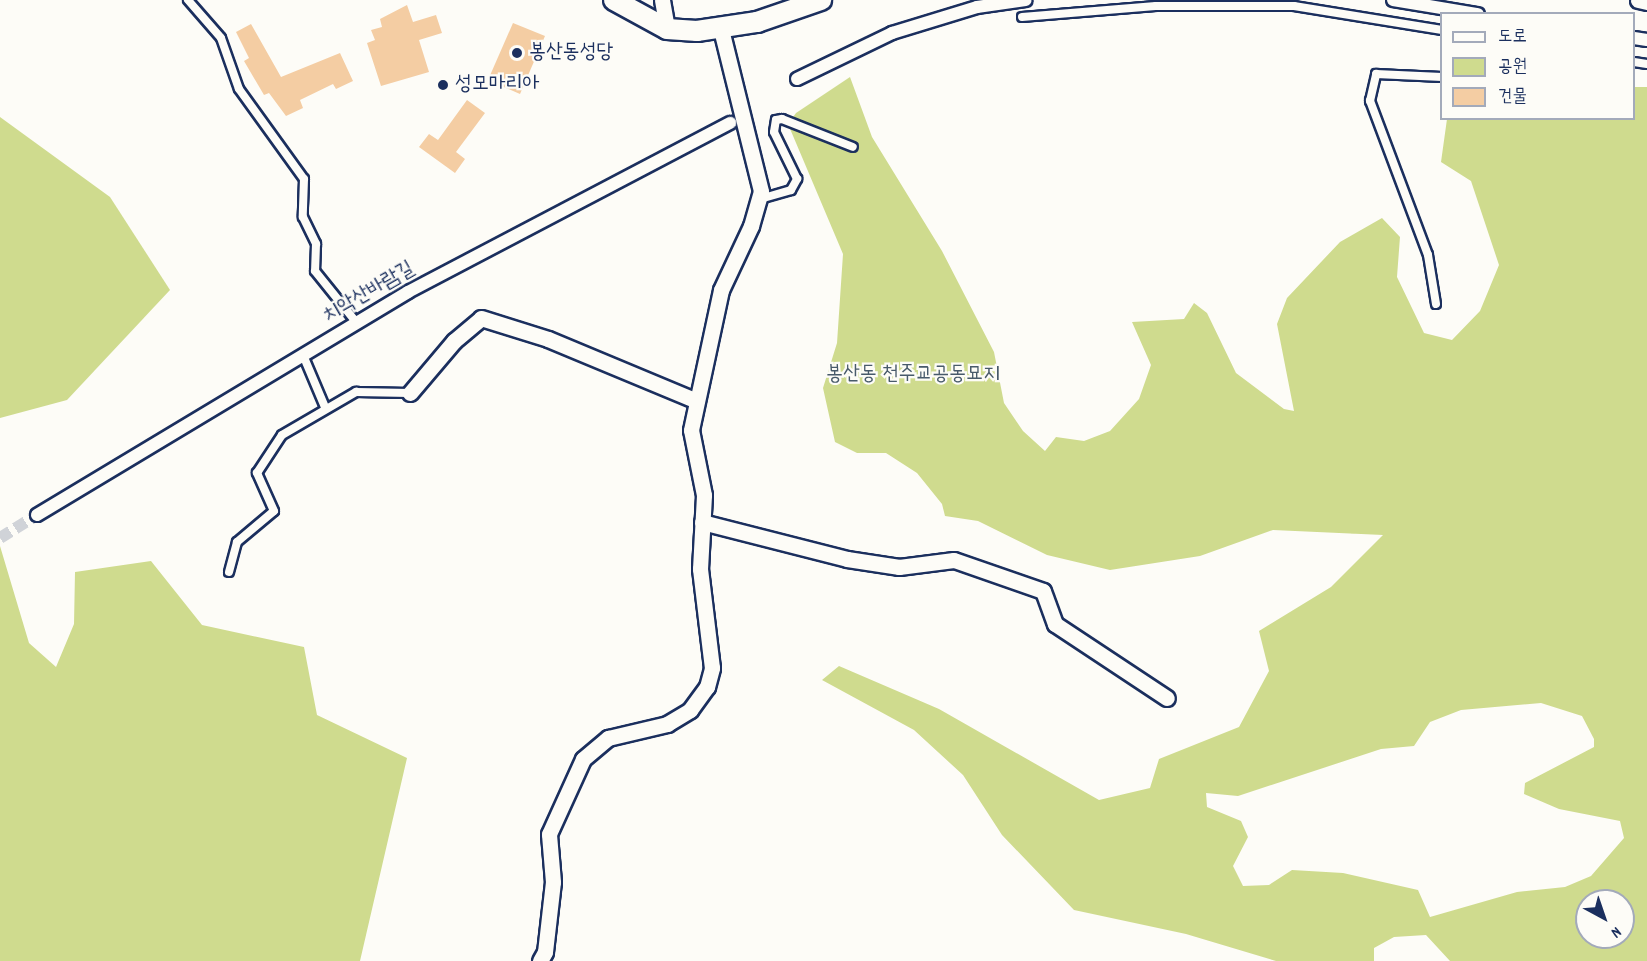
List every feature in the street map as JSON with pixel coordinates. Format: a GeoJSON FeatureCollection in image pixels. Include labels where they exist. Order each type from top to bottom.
{"type":"FeatureCollection","features":[{"type":"Feature","properties":{"kind":"street"},"geometry":{"type":"LineString","coordinates":[[614,0],[668,29],[721,29],[821,0]]}},
{"type":"Feature","properties":{"kind":"street"},"geometry":{"type":"LineString","coordinates":[[662,0],[668,29]]}},
{"type":"Feature","properties":{"kind":"street"},"geometry":{"type":"LineString","coordinates":[[797,79],[892,33],[977,7],[1026,0]]}},
{"type":"Feature","properties":{"kind":"street"},"geometry":{"type":"LineString","coordinates":[[1393,0],[1466,12]]}},
{"type":"Feature","properties":{"kind":"street"},"geometry":{"type":"LineString","coordinates":[[1638,0],[1647,2]]}},
{"type":"Feature","properties":{"kind":"street"},"geometry":{"type":"LineString","coordinates":[[540,961],[545,952],[553,882],[549,834],[583,759],[608,738],[682,716],[707,687],[711,657],[700,569],[704,495],[691,430],[721,290],[760,199],[752,140],[721,29]]}},
{"type":"Feature","properties":{"kind":"street","name":"치악산바람길"},"geometry":{"type":"LineString","coordinates":[[37,515],[357,323],[730,123]]}},
{"type":"Feature","properties":{"kind":"street"},"geometry":{"type":"LineString","coordinates":[[410,393],[454,341],[481,318],[548,339],[697,401]]}},
{"type":"Feature","properties":{"kind":"street"},"geometry":{"type":"LineString","coordinates":[[702,522],[847,559],[899,567],[954,560],[1043,591],[1055,624],[1167,698]]}},
{"type":"Feature","properties":{"kind":"lane"},"geometry":{"type":"LineString","coordinates":[[188,0],[221,38],[239,89],[304,179],[303,217],[316,244],[315,271],[357,323]]}},
{"type":"Feature","properties":{"kind":"lane"},"geometry":{"type":"LineString","coordinates":[[1023,17],[1156,6],[1294,6],[1440,30]]}},
{"type":"Feature","properties":{"kind":"lane"},"geometry":{"type":"LineString","coordinates":[[1436,304],[1428,255],[1370,101],[1376,74],[1440,77]]}},
{"type":"Feature","properties":{"kind":"lane"},"geometry":{"type":"LineString","coordinates":[[760,199],[791,190],[797,179],[774,132],[776,120],[782,118],[853,147]]}},
{"type":"Feature","properties":{"kind":"lane"},"geometry":{"type":"LineString","coordinates":[[303,355],[325,407]]}},
{"type":"Feature","properties":{"kind":"lane"},"geometry":{"type":"LineString","coordinates":[[229,572],[237,542],[274,511],[257,472],[282,435],[325,407],[356,392],[410,393]]}},
{"type":"Feature","properties":{"kind":"green space","name":"봉산동 천주교공동묘지"},"geometry":{"type":"Polygon","coordinates":[[[850,77],[872,137],[942,251],[994,352],[1004,403],[1023,431],[1045,451],[1056,437],[1084,441],[1110,431],[1139,399],[1151,365],[1132,322],[1184,319],[1194,303],[1207,313],[1236,373],[1284,409],[1294,411],[1277,324],[1287,298],[1340,242],[1382,218],[1400,237],[1397,277],[1424,333],[1452,340],[1480,311],[1499,265],[1471,181],[1441,162],[1447,120],[1635,120],[1635,87],[1647,87],[1647,961],[1450,961],[1426,935],[1394,937],[1374,948],[1374,961],[1276,961],[1186,934],[1074,910],[1002,835],[963,775],[914,730],[822,680],[839,666],[939,709],[1099,800],[1150,788],[1159,759],[1239,727],[1269,671],[1259,631],[1331,587],[1383,535],[1273,530],[1200,556],[1110,570],[1047,555],[978,521],[945,516],[942,504],[917,473],[886,453],[857,453],[835,442],[823,388],[837,343],[843,254],[788,124],[796,113],[850,77]],[[1541,703],[1461,710],[1430,722],[1414,746],[1381,749],[1238,796],[1206,793],[1207,807],[1241,821],[1248,837],[1233,866],[1243,886],[1269,885],[1292,870],[1343,873],[1418,890],[1430,917],[1517,892],[1565,887],[1591,876],[1624,838],[1620,821],[1559,809],[1524,794],[1525,783],[1594,747],[1594,739],[1582,716],[1541,703]]]}},
{"type":"Feature","properties":{"kind":"green space"},"geometry":{"type":"Polygon","coordinates":[[[0,117],[110,197],[170,290],[67,400],[0,418],[0,117]]]}},
{"type":"Feature","properties":{"kind":"green space"},"geometry":{"type":"Polygon","coordinates":[[[0,546],[29,643],[56,667],[74,624],[75,572],[151,561],[202,625],[304,647],[317,715],[407,758],[360,961],[0,961],[0,546]]]}},
{"type":"Feature","properties":{"kind":"building"},"geometry":{"type":"Polygon","coordinates":[[[407,5],[413,22],[436,15],[442,33],[419,40],[429,72],[381,86],[367,43],[375,40],[371,30],[382,27],[380,19],[407,5]]]}},
{"type":"Feature","properties":{"kind":"building"},"geometry":{"type":"Polygon","coordinates":[[[513,23],[545,36],[520,94],[488,80],[513,23]]]}},
{"type":"Feature","properties":{"kind":"building"},"geometry":{"type":"Polygon","coordinates":[[[251,24],[281,77],[340,53],[353,81],[336,89],[333,84],[300,100],[303,108],[286,116],[269,93],[264,95],[244,61],[249,58],[236,32],[251,24]]]}},
{"type":"Feature","properties":{"kind":"building"},"geometry":{"type":"Polygon","coordinates":[[[467,100],[485,113],[456,152],[465,159],[455,173],[419,147],[429,134],[438,140],[467,100]]]}},
{"type":"Feature","properties":{"kind":"tunnel"},"geometry":{"type":"LineString","coordinates":[[0,538],[37,515]]}},
{"type":"Feature","properties":{"kind":"place","name":"봉산동성당"},"geometry":{"type":"Point","coordinates":[517,53]}},
{"type":"Feature","properties":{"kind":"place","name":"성모마리아"},"geometry":{"type":"Point","coordinates":[443,85]}}]}
